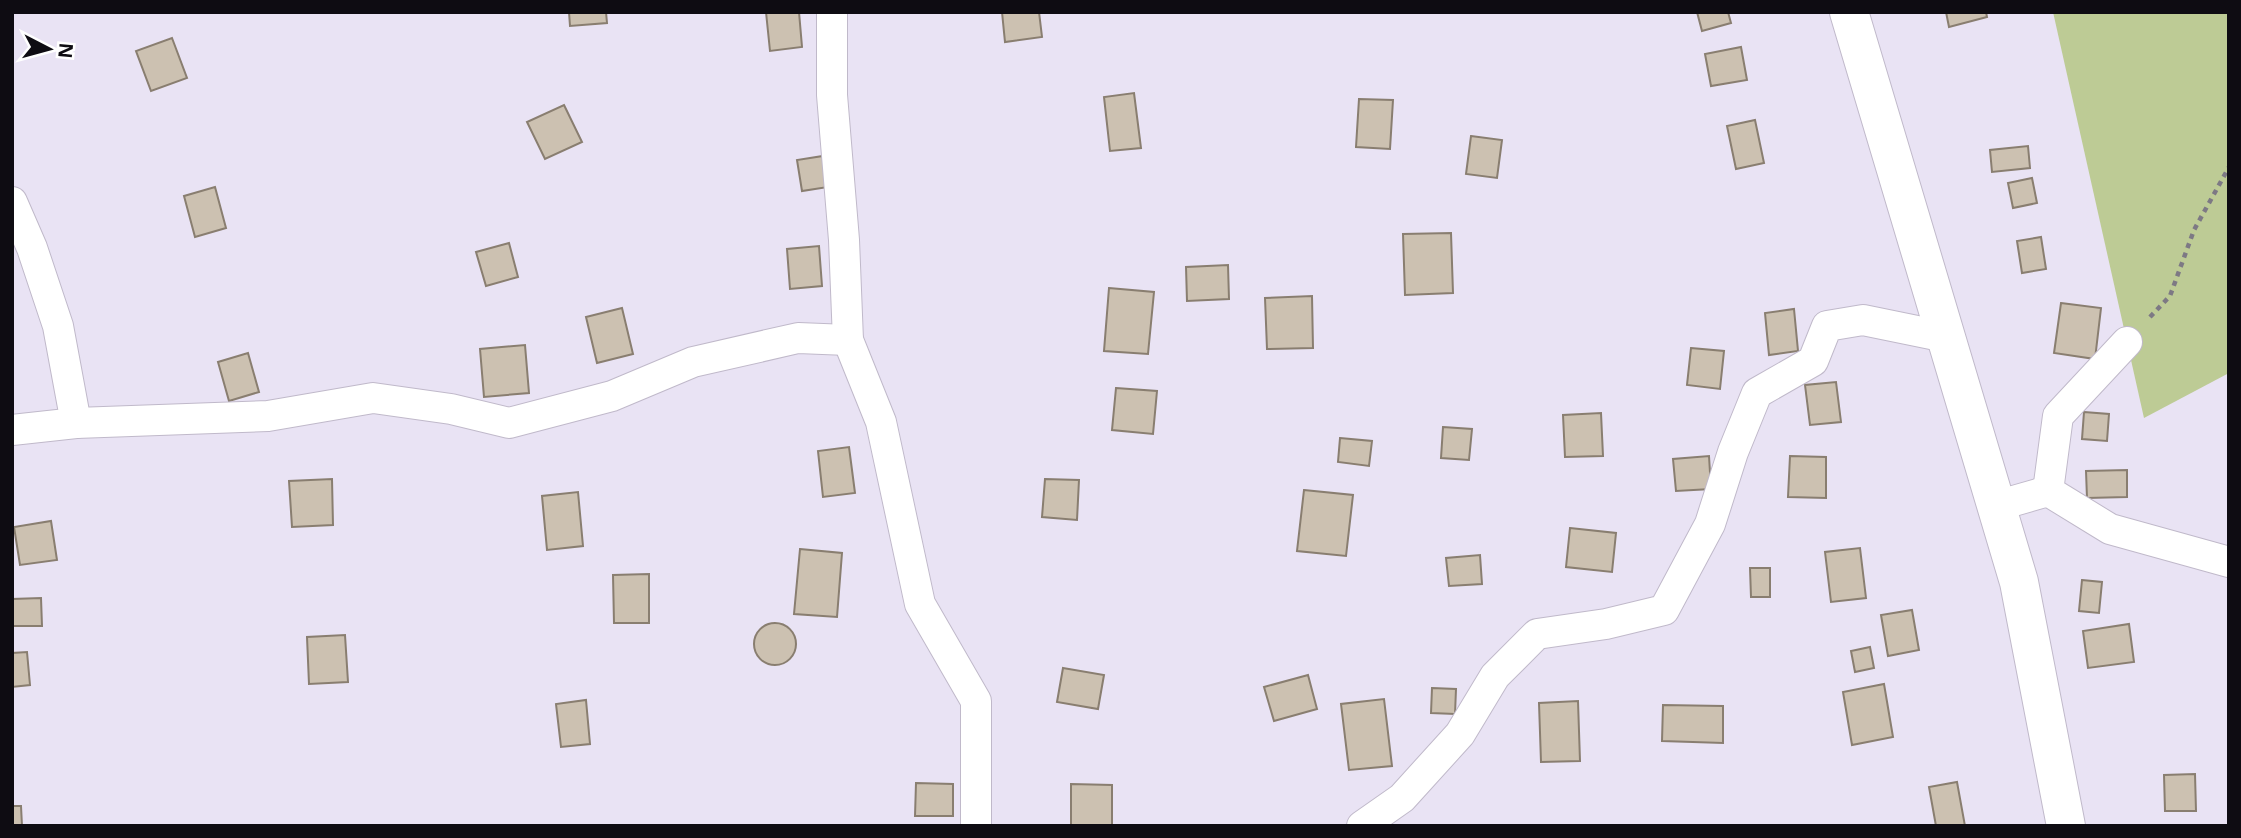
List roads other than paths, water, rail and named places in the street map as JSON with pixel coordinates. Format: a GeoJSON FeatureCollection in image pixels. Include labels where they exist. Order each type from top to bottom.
{"type":"FeatureCollection","features":[{"type":"Feature","properties":{"kind":"main road"},"geometry":{"type":"LineString","coordinates":[[1849,12],[2019,582],[2066,826]]}},
{"type":"Feature","properties":{"kind":"street"},"geometry":{"type":"LineString","coordinates":[[832,12],[832,95],[844,240],[848,340],[881,422],[919,604],[976,701],[976,826]]}},
{"type":"Feature","properties":{"kind":"street"},"geometry":{"type":"LineString","coordinates":[[12,202],[32,247],[58,326],[76,423]]}},
{"type":"Feature","properties":{"kind":"street"},"geometry":{"type":"LineString","coordinates":[[1362,826],[1402,798],[1460,734],[1495,676],[1537,634],[1606,624],[1664,610],[1710,524],[1733,452],[1757,393],[1813,361],[1827,326],[1863,320],[1946,337]]}},
{"type":"Feature","properties":{"kind":"street"},"geometry":{"type":"LineString","coordinates":[[12,430],[76,423],[268,416],[373,398],[451,409],[509,423],[612,396],[693,362],[798,338],[848,340]]}},
{"type":"Feature","properties":{"kind":"street"},"geometry":{"type":"LineString","coordinates":[[2048,491],[2058,416],[2127,342]]}},
{"type":"Feature","properties":{"kind":"street"},"geometry":{"type":"LineString","coordinates":[[1996,506],[2048,491],[2110,529],[2229,562]]}}]}
